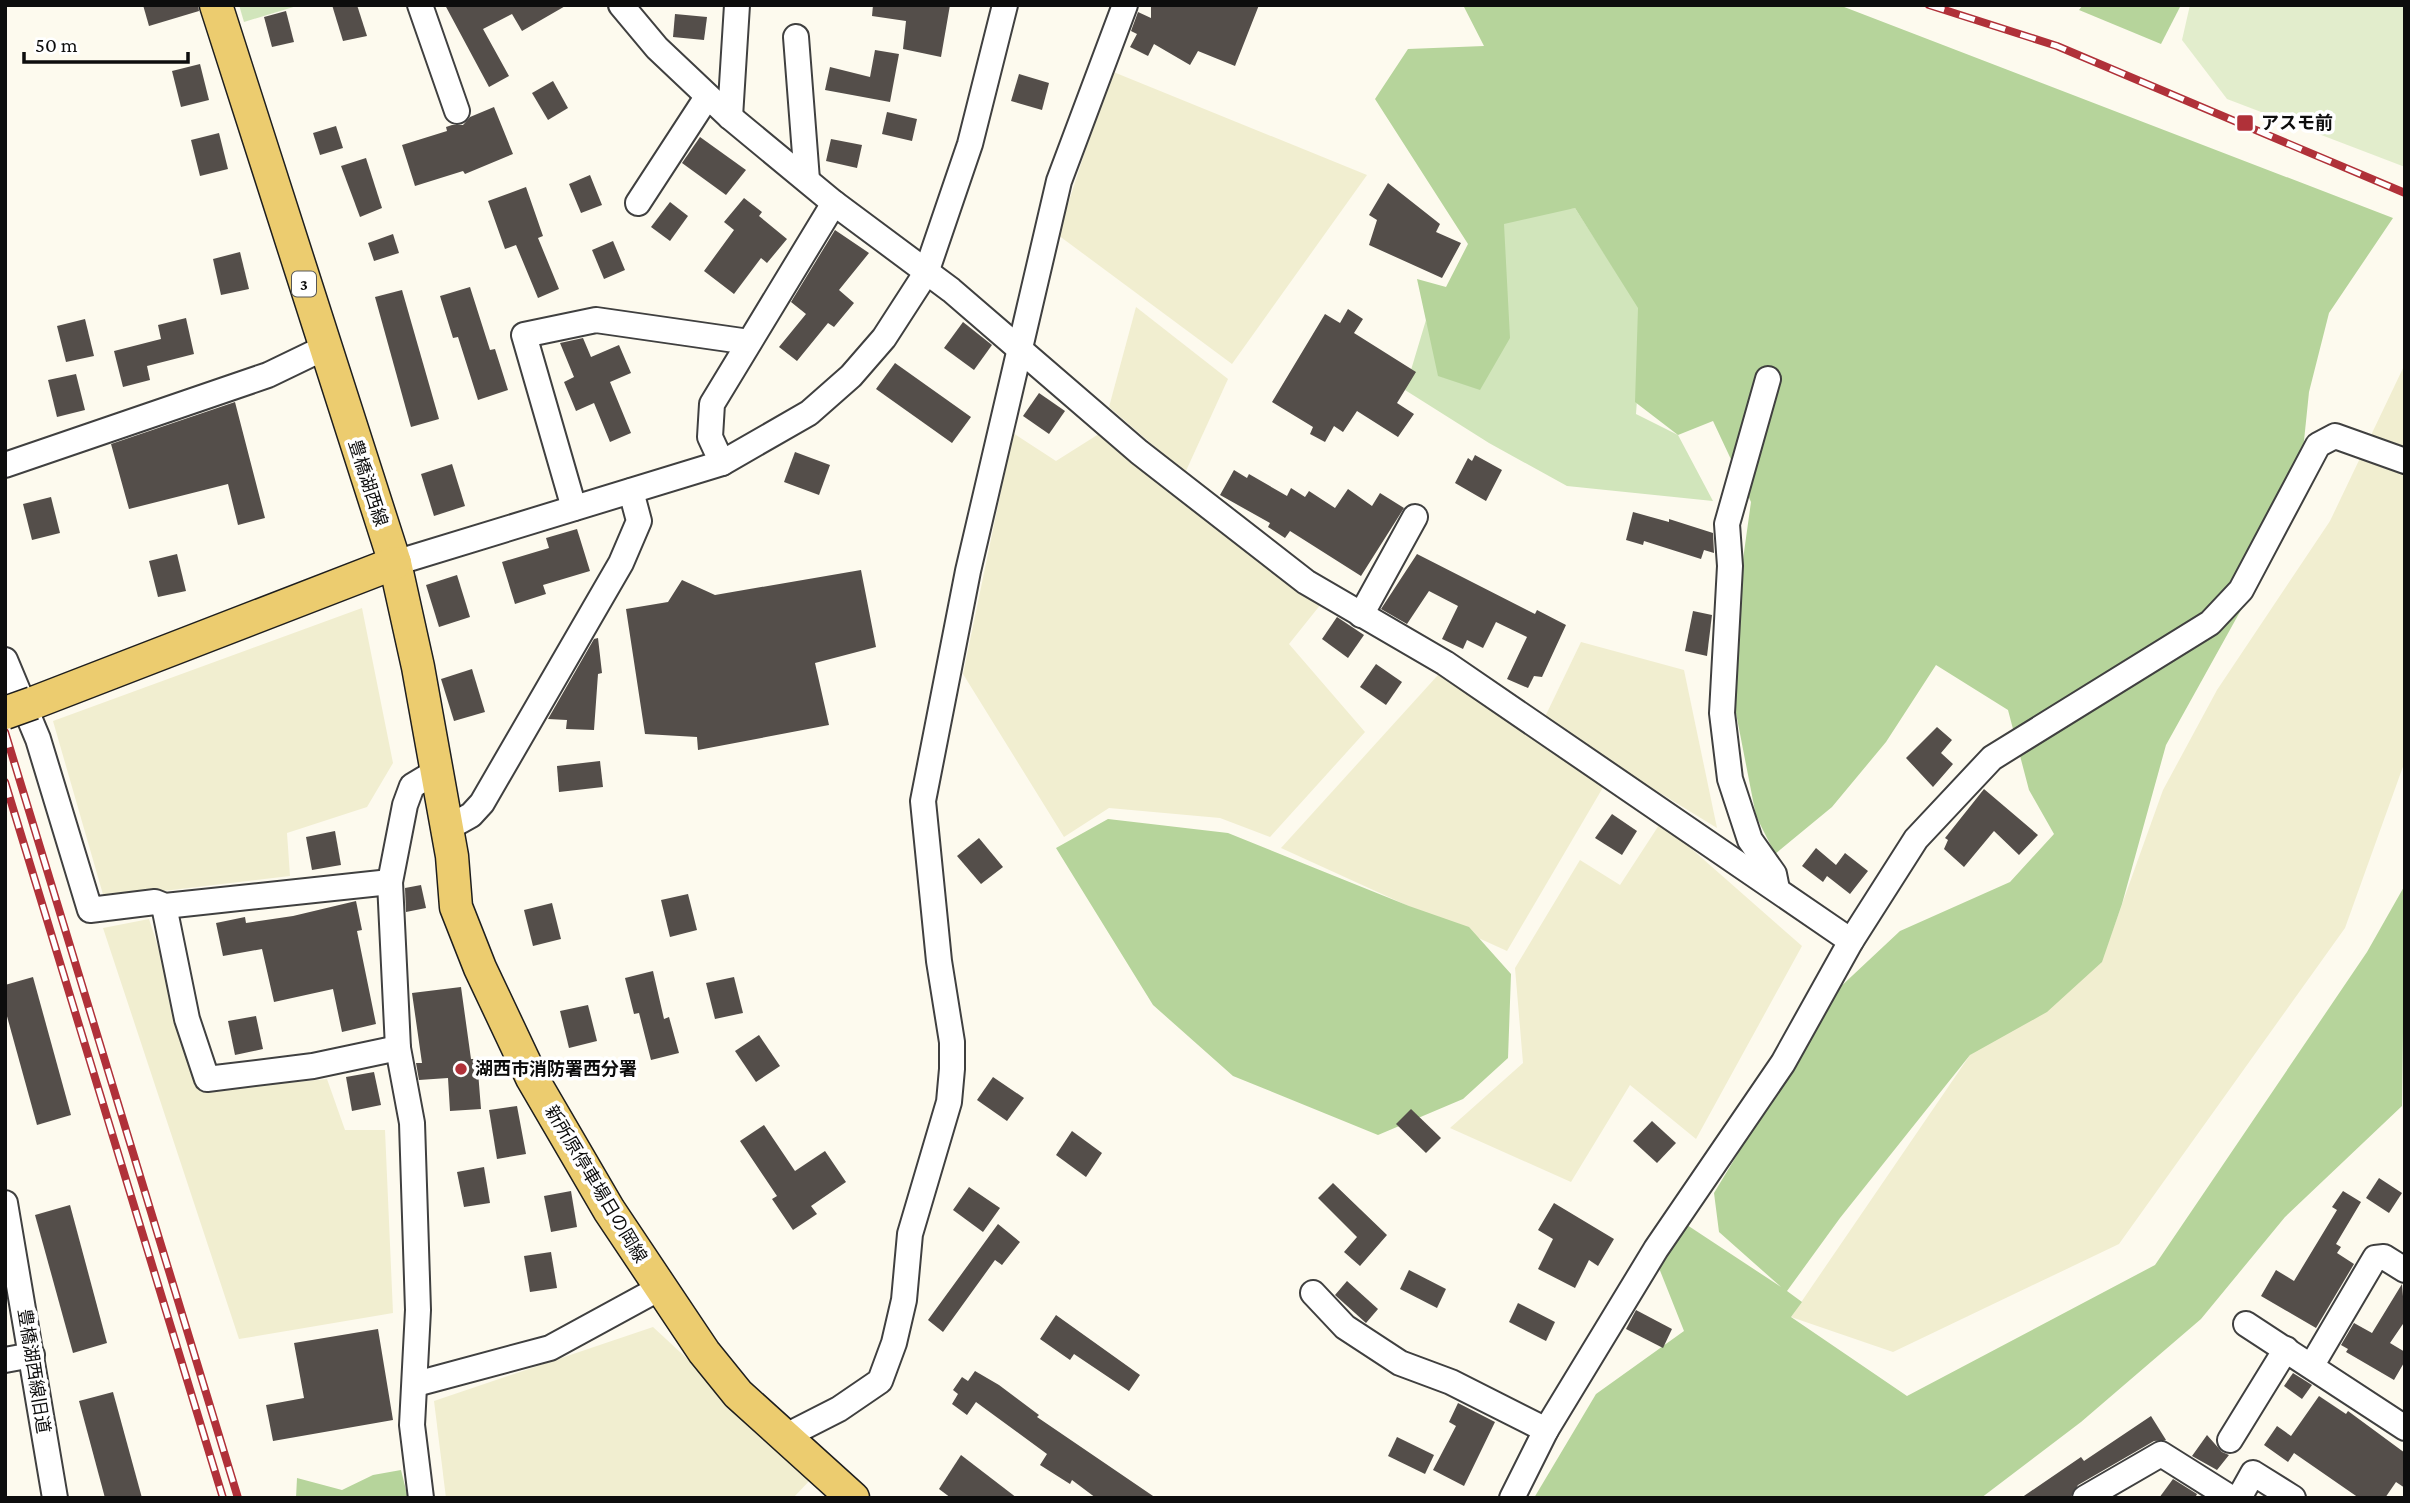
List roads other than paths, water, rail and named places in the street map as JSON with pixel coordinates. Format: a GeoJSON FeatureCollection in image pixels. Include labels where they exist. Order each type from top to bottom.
{"type":"FeatureCollection","features":[{"type":"Feature","properties":{"kind":"main road","name":"豊橋湖西線"},"geometry":{"type":"LineString","coordinates":[[216,5],[395,563]]}},
{"type":"Feature","properties":{"kind":"main road"},"geometry":{"type":"LineString","coordinates":[[19,708],[395,563]]}},
{"type":"Feature","properties":{"kind":"main road","name":"新所原停車場日の岡線"},"geometry":{"type":"LineString","coordinates":[[395,563],[437,771],[452,856],[456,907],[480,968],[532,1078],[609,1210],[704,1352],[738,1394],[844,1495]]}},
{"type":"Feature","properties":{"kind":"street"},"geometry":{"type":"LineString","coordinates":[[420,5],[457,111]]}},
{"type":"Feature","properties":{"kind":"street"},"geometry":{"type":"LineString","coordinates":[[621,5],[657,48],[730,117],[834,203],[951,290],[1019,351],[1201,501],[1306,582],[1445,663],[1851,941]]}},
{"type":"Feature","properties":{"kind":"street"},"geometry":{"type":"LineString","coordinates":[[730,117],[737,5]]}},
{"type":"Feature","properties":{"kind":"street"},"geometry":{"type":"LineString","coordinates":[[395,563],[504,532],[722,463],[809,412],[851,376],[884,338],[926,273],[970,144],[1004,5]]}},
{"type":"Feature","properties":{"kind":"street"},"geometry":{"type":"LineString","coordinates":[[784,1437],[839,1409],[880,1381],[894,1343],[904,1300],[910,1234],[949,1102],[952,1042],[939,961],[923,801],[968,571],[1059,181],[1125,5]]}},
{"type":"Feature","properties":{"kind":"street"},"geometry":{"type":"LineString","coordinates":[[796,37],[807,180]]}},
{"type":"Feature","properties":{"kind":"street"},"geometry":{"type":"LineString","coordinates":[[638,203],[707,97]]}},
{"type":"Feature","properties":{"kind":"street"},"geometry":{"type":"LineString","coordinates":[[722,463],[710,437],[712,404],[834,203]]}},
{"type":"Feature","properties":{"kind":"street"},"geometry":{"type":"LineString","coordinates":[[574,508],[524,335],[596,320],[749,342]]}},
{"type":"Feature","properties":{"kind":"street"},"geometry":{"type":"LineString","coordinates":[[5,465],[268,375],[324,348]]}},
{"type":"Feature","properties":{"kind":"street"},"geometry":{"type":"LineString","coordinates":[[1768,379],[1727,524],[1730,565],[1722,713],[1730,779],[1750,840],[1774,874],[1777,890]]}},
{"type":"Feature","properties":{"kind":"street"},"geometry":{"type":"LineString","coordinates":[[1512,1498],[1546,1430],[1656,1249],[1783,1063],[1851,941],[1916,839],[1992,758],[2210,624],[2241,590],[2318,445],[2335,436],[2405,461]]}},
{"type":"Feature","properties":{"kind":"street"},"geometry":{"type":"LineString","coordinates":[[446,829],[471,815],[482,803],[635,538],[639,521],[631,491]]}},
{"type":"Feature","properties":{"kind":"street"},"geometry":{"type":"LineString","coordinates":[[1361,615],[1415,517]]}},
{"type":"Feature","properties":{"kind":"street"},"geometry":{"type":"LineString","coordinates":[[5,660],[38,739],[90,911],[155,902],[164,906],[390,882]]}},
{"type":"Feature","properties":{"kind":"street"},"geometry":{"type":"LineString","coordinates":[[421,1498],[412,1425],[418,1252],[413,1136],[398,1048],[390,882],[405,805],[412,786],[437,771]]}},
{"type":"Feature","properties":{"kind":"street"},"geometry":{"type":"LineString","coordinates":[[164,906],[187,1019],[207,1079],[313,1066],[398,1048]]}},
{"type":"Feature","properties":{"kind":"street","name":"豊橋湖西線旧道"},"geometry":{"type":"LineString","coordinates":[[5,1203],[55,1498]]}},
{"type":"Feature","properties":{"kind":"street"},"geometry":{"type":"LineString","coordinates":[[2312,1365],[2375,1258],[2384,1257],[2405,1270]]}},
{"type":"Feature","properties":{"kind":"street"},"geometry":{"type":"LineString","coordinates":[[415,1384],[550,1348],[660,1288]]}},
{"type":"Feature","properties":{"kind":"street"},"geometry":{"type":"LineString","coordinates":[[1313,1293],[1345,1327],[1400,1363],[1451,1382],[1546,1430]]}},
{"type":"Feature","properties":{"kind":"street"},"geometry":{"type":"LineString","coordinates":[[2246,1324],[2405,1428]]}},
{"type":"Feature","properties":{"kind":"street"},"geometry":{"type":"LineString","coordinates":[[2230,1440],[2286,1349]]}},
{"type":"Feature","properties":{"kind":"street"},"geometry":{"type":"LineString","coordinates":[[5,1360],[32,1355]]}},
{"type":"Feature","properties":{"kind":"street"},"geometry":{"type":"LineString","coordinates":[[2085,1498],[2161,1454],[2231,1498]]}},
{"type":"Feature","properties":{"kind":"street"},"geometry":{"type":"LineString","coordinates":[[2239,1498],[2253,1473],[2293,1498]]}},
{"type":"Feature","properties":{"kind":"railway"},"geometry":{"type":"LineString","coordinates":[[1929,5],[2057,46],[2405,193]]}},
{"type":"Feature","properties":{"kind":"railway"},"geometry":{"type":"LineString","coordinates":[[5,732],[238,1498]]}},
{"type":"Feature","properties":{"kind":"railway"},"geometry":{"type":"LineString","coordinates":[[5,782],[223,1498]]}},
{"type":"Feature","properties":{"kind":"place","name":"アスモ前"},"geometry":{"type":"Point","coordinates":[2245,123]}},
{"type":"Feature","properties":{"kind":"place","name":"湖西市消防署西分署"},"geometry":{"type":"Point","coordinates":[461,1069]}}]}
